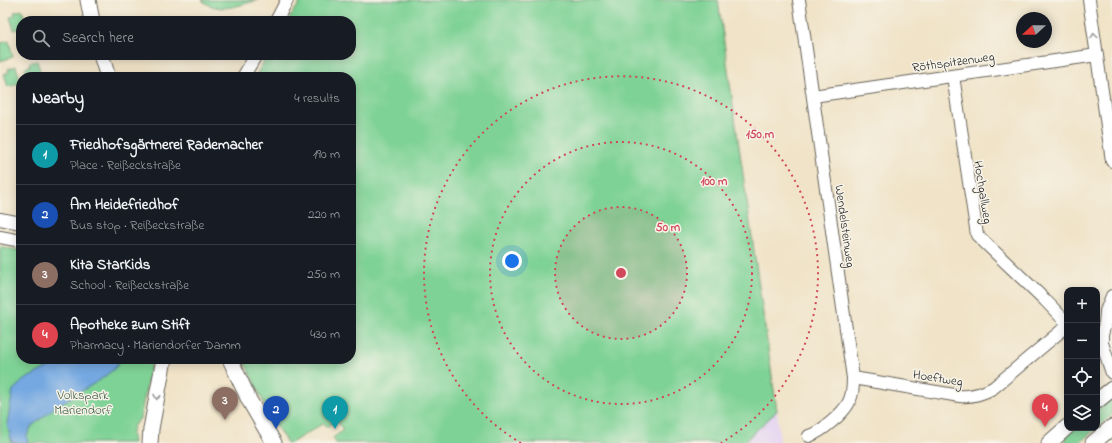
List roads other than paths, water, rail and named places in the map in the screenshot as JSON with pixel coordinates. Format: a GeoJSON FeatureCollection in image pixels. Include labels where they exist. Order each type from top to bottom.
{"type":"FeatureCollection","features":[{"type":"Feature","properties":{"kind":"main road"},"geometry":{"type":"LineString","coordinates":[[88,0],[91,16]]}},
{"type":"Feature","properties":{"kind":"main road"},"geometry":{"type":"LineString","coordinates":[[103,60],[106,72]]}},
{"type":"Feature","properties":{"kind":"main road"},"geometry":{"type":"LineString","coordinates":[[150,443],[151,429],[163,364]]}},
{"type":"Feature","properties":{"kind":"main road"},"geometry":{"type":"LineString","coordinates":[[232,364],[249,400],[274,443]]}},
{"type":"Feature","properties":{"kind":"main road"},"geometry":{"type":"LineString","coordinates":[[1100,399],[1112,389]]}},
{"type":"Feature","properties":{"kind":"main road"},"geometry":{"type":"LineString","coordinates":[[1094,443],[1112,427]]}},
{"type":"Feature","properties":{"kind":"main road"},"geometry":{"type":"LineString","coordinates":[[1049,443],[1064,430]]}},
{"type":"Feature","properties":{"kind":"street"},"geometry":{"type":"LineString","coordinates":[[279,16],[288,0]]}},
{"type":"Feature","properties":{"kind":"street","name":"Wendelsteinweg"},"geometry":{"type":"LineString","coordinates":[[799,0],[853,378],[851,396],[845,409],[817,433],[809,436]]}},
{"type":"Feature","properties":{"kind":"street"},"geometry":{"type":"LineString","coordinates":[[1089,0],[1112,161]]}},
{"type":"Feature","properties":{"kind":"street","name":"Röthspitzenweg"},"geometry":{"type":"LineString","coordinates":[[813,96],[1097,55]]}},
{"type":"Feature","properties":{"kind":"street"},"geometry":{"type":"LineString","coordinates":[[246,72],[253,60]]}},
{"type":"Feature","properties":{"kind":"street","name":"Hochgallweg"},"geometry":{"type":"LineString","coordinates":[[953,76],[977,235],[1045,300],[1066,323]]}},
{"type":"Feature","properties":{"kind":"street"},"geometry":{"type":"LineString","coordinates":[[0,219],[16,222]]}},
{"type":"Feature","properties":{"kind":"street"},"geometry":{"type":"LineString","coordinates":[[0,237],[16,240]]}},
{"type":"Feature","properties":{"kind":"street"},"geometry":{"type":"LineString","coordinates":[[1112,296],[1106,311],[1105,326],[1102,335],[1102,343],[1112,373]]}},
{"type":"Feature","properties":{"kind":"street","name":"Hoeftweg"},"geometry":{"type":"LineString","coordinates":[[853,378],[960,396],[981,394],[998,384],[1064,327]]}},
{"type":"Feature","properties":{"kind":"water"},"geometry":{"type":"Polygon","coordinates":[[[54,364],[118,364],[100,380],[55,407],[31,427],[27,436],[28,443],[12,443],[7,424],[13,390],[24,380],[54,364]]]}},
{"type":"Feature","properties":{"kind":"place","name":"Kita StarKids"},"geometry":{"type":"Point","coordinates":[225,420]}},
{"type":"Feature","properties":{"kind":"place","name":"Apotheke zum Stift"},"geometry":{"type":"Point","coordinates":[1045,427]}},
{"type":"Feature","properties":{"kind":"place","name":"Am Heidefriedhof"},"geometry":{"type":"Point","coordinates":[276,429]}},
{"type":"Feature","properties":{"kind":"place","name":"Friedhofsgärtnerei Rademacher"},"geometry":{"type":"Point","coordinates":[335,429]}},
{"type":"Feature","properties":{"kind":"park label","name":"Volkspark Mariendorf"},"geometry":{"type":"Point","coordinates":[83,402]}}]}
